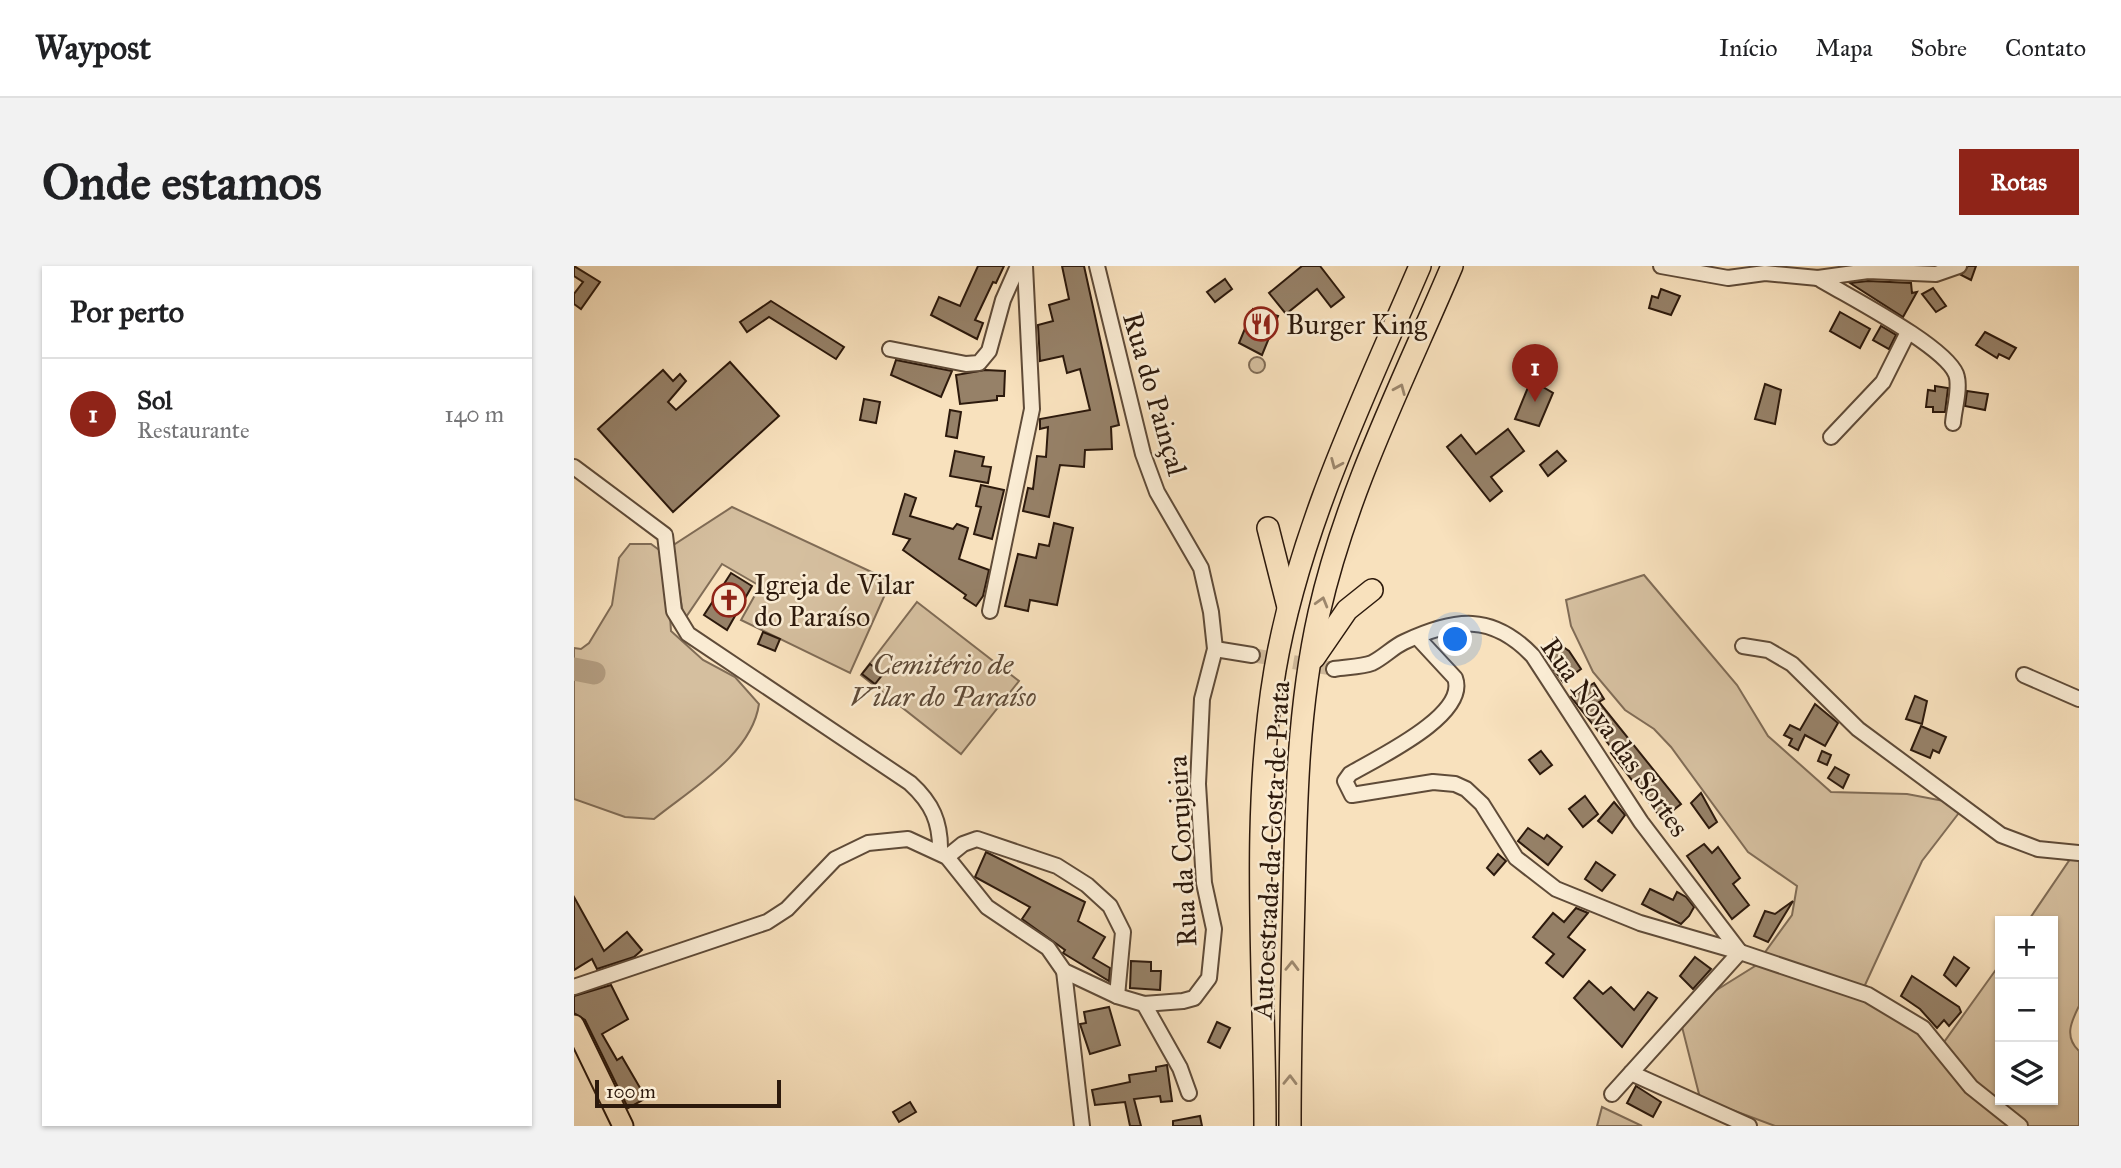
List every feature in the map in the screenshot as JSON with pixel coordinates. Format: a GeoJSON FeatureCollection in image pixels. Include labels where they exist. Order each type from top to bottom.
{"type":"FeatureCollection","features":[{"type":"Feature","properties":{"kind":"highway","name":"Autoestrada da Costa de Prata"},"geometry":{"type":"LineString","coordinates":[[1265,1126],[1261,815],[1275,670],[1289,612],[1328,483],[1420,266]]}},
{"type":"Feature","properties":{"kind":"highway","name":"Autoestrada da Costa de Prata"},"geometry":{"type":"LineString","coordinates":[[1290,1126],[1295,816],[1301,709],[1308,669],[1320,610],[1356,494],[1451,266]]}},
{"type":"Feature","properties":{"kind":"highway"},"geometry":{"type":"LineString","coordinates":[[1268,528],[1289,612]]}},
{"type":"Feature","properties":{"kind":"highway"},"geometry":{"type":"LineString","coordinates":[[1308,669],[1347,610],[1372,590]]}},
{"type":"Feature","properties":{"kind":"main road"},"geometry":{"type":"LineString","coordinates":[[574,1025],[623,1126]]}},
{"type":"Feature","properties":{"kind":"street"},"geometry":{"type":"LineString","coordinates":[[890,349],[966,364],[979,363],[989,351],[1003,300],[1018,266]]}},
{"type":"Feature","properties":{"kind":"street"},"geometry":{"type":"LineString","coordinates":[[990,611],[1032,409],[1025,266]]}},
{"type":"Feature","properties":{"kind":"street","name":"Rua do Painçal"},"geometry":{"type":"LineString","coordinates":[[1097,266],[1143,454],[1157,492],[1200,568],[1211,612],[1216,649]]}},
{"type":"Feature","properties":{"kind":"street"},"geometry":{"type":"LineString","coordinates":[[1661,266],[1728,278],[1765,273],[1818,278],[1868,271],[1937,274],[1959,266]]}},
{"type":"Feature","properties":{"kind":"street"},"geometry":{"type":"LineString","coordinates":[[1818,278],[1908,332],[1956,374],[1953,423]]}},
{"type":"Feature","properties":{"kind":"street"},"geometry":{"type":"LineString","coordinates":[[1831,437],[1883,382],[1908,332]]}},
{"type":"Feature","properties":{"kind":"street"},"geometry":{"type":"LineString","coordinates":[[574,467],[665,535],[677,620],[695,639],[758,679],[922,794],[934,810],[944,855],[962,844],[978,839],[1057,866],[1087,885],[1110,906],[1123,932],[1116,996]]}},
{"type":"Feature","properties":{"kind":"street","name":"Rua Nova das Sortes"},"geometry":{"type":"LineString","coordinates":[[1334,668],[1371,664],[1403,642],[1438,628],[1484,623],[1517,639],[1533,656],[1641,822],[1740,952]]}},
{"type":"Feature","properties":{"kind":"street"},"geometry":{"type":"LineString","coordinates":[[1417,637],[1455,678],[1458,687],[1456,695],[1446,711],[1433,723],[1350,774],[1345,781],[1346,789],[1352,795],[1433,782],[1455,784],[1466,789],[1482,804],[1516,858],[1556,889],[1640,923],[1740,952],[1868,995],[1923,1028],[1971,1087],[2020,1126]]}},
{"type":"Feature","properties":{"kind":"street"},"geometry":{"type":"LineString","coordinates":[[1743,646],[1768,650],[1792,664],[1858,729],[2001,835],[2038,849],[2079,853]]}},
{"type":"Feature","properties":{"kind":"street"},"geometry":{"type":"LineString","coordinates":[[1216,649],[1252,656]]}},
{"type":"Feature","properties":{"kind":"street","name":"Rua da Corujeira"},"geometry":{"type":"LineString","coordinates":[[574,987],[767,922],[787,909],[835,859],[868,843],[908,839],[944,855],[987,907],[1048,948],[1064,971],[1116,996],[1144,1004],[1195,998],[1203,990],[1212,965],[1214,929],[1204,883],[1198,784],[1202,699],[1216,649]]}},
{"type":"Feature","properties":{"kind":"street"},"geometry":{"type":"LineString","coordinates":[[2024,676],[2079,699]]}},
{"type":"Feature","properties":{"kind":"street"},"geometry":{"type":"LineString","coordinates":[[1612,1094],[1740,952]]}},
{"type":"Feature","properties":{"kind":"street"},"geometry":{"type":"LineString","coordinates":[[1064,971],[1082,1126]]}},
{"type":"Feature","properties":{"kind":"street"},"geometry":{"type":"LineString","coordinates":[[1144,1004],[1180,1068],[1189,1093]]}},
{"type":"Feature","properties":{"kind":"street"},"geometry":{"type":"LineString","coordinates":[[1631,1073],[1749,1126]]}},
{"type":"Feature","properties":{"kind":"green space"},"geometry":{"type":"Polygon","coordinates":[[[1257,357],[1265,365],[1257,373],[1249,365],[1257,357]]]}},
{"type":"Feature","properties":{"kind":"green space","name":"Cemitério de Vilar do Paraíso"},"geometry":{"type":"Polygon","coordinates":[[[732,507],[891,581],[850,673],[741,620],[760,586],[722,564],[684,620],[672,546],[732,507]]]}},
{"type":"Feature","properties":{"kind":"green space"},"geometry":{"type":"Polygon","coordinates":[[[630,544],[651,544],[666,555],[671,631],[703,660],[735,677],[759,704],[745,739],[732,754],[702,783],[654,819],[625,817],[574,799],[574,648],[581,649],[589,643],[612,605],[619,558],[630,544]]]}},
{"type":"Feature","properties":{"kind":"green space"},"geometry":{"type":"Polygon","coordinates":[[[1644,575],[1737,685],[1768,736],[1831,792],[1907,794],[1965,805],[1922,861],[1865,985],[1944,1042],[1995,971],[1995,1105],[2058,1105],[2058,916],[2031,916],[2079,846],[2079,1006],[2070,1035],[2079,1051],[2079,1126],[1775,1126],[1700,1098],[1680,1019],[1715,991],[1755,966],[1792,915],[1797,886],[1748,852],[1671,747],[1654,729],[1625,710],[1593,672],[1571,626],[1566,600],[1644,575]]]}},
{"type":"Feature","properties":{"kind":"green space","name":"Cemitério de Vilar do Paraíso"},"geometry":{"type":"Polygon","coordinates":[[[917,602],[1019,681],[961,754],[861,675],[917,602]]]}},
{"type":"Feature","properties":{"kind":"green space"},"geometry":{"type":"Polygon","coordinates":[[[1602,1107],[1642,1126],[1597,1126],[1602,1107]]]}},
{"type":"Feature","properties":{"kind":"building"},"geometry":{"type":"Polygon","coordinates":[[[574,266],[600,282],[581,309],[574,304],[574,294],[583,282],[574,276],[574,266]]]}},
{"type":"Feature","properties":{"kind":"building"},"geometry":{"type":"Polygon","coordinates":[[[978,266],[1004,266],[996,283],[993,282],[975,320],[983,323],[977,339],[931,315],[939,297],[960,306],[978,266]]]}},
{"type":"Feature","properties":{"kind":"building"},"geometry":{"type":"Polygon","coordinates":[[[1062,266],[1084,266],[1119,425],[1111,427],[1112,449],[1085,450],[1084,467],[1060,465],[1049,517],[1023,511],[1028,488],[1033,489],[1037,456],[1046,457],[1048,427],[1040,429],[1040,419],[1090,410],[1080,369],[1067,373],[1063,356],[1040,361],[1038,325],[1053,321],[1049,305],[1069,299],[1062,266]]]}},
{"type":"Feature","properties":{"kind":"building"},"geometry":{"type":"Polygon","coordinates":[[[1302,266],[1320,266],[1344,297],[1331,307],[1317,289],[1286,314],[1269,293],[1302,266]]]}},
{"type":"Feature","properties":{"kind":"building"},"geometry":{"type":"Polygon","coordinates":[[[1968,266],[1976,266],[1971,280],[1961,275],[1968,266]]]}},
{"type":"Feature","properties":{"kind":"building"},"geometry":{"type":"Polygon","coordinates":[[[1225,279],[1232,289],[1215,302],[1207,292],[1225,279]]]}},
{"type":"Feature","properties":{"kind":"building"},"geometry":{"type":"Polygon","coordinates":[[[1850,283],[1911,283],[1912,293],[1917,292],[1903,317],[1850,283]]]}},
{"type":"Feature","properties":{"kind":"building"},"geometry":{"type":"Polygon","coordinates":[[[1933,288],[1946,306],[1936,312],[1922,294],[1933,288]]]}},
{"type":"Feature","properties":{"kind":"building"},"geometry":{"type":"Polygon","coordinates":[[[1661,289],[1680,296],[1671,315],[1649,308],[1652,296],[1658,298],[1661,289]]]}},
{"type":"Feature","properties":{"kind":"building"},"geometry":{"type":"Polygon","coordinates":[[[771,301],[844,347],[836,359],[769,317],[747,332],[740,322],[771,301]]]}},
{"type":"Feature","properties":{"kind":"building","name":"Burger King"},"geometry":{"type":"Polygon","coordinates":[[[1253,309],[1278,316],[1262,355],[1239,343],[1253,309]]]}},
{"type":"Feature","properties":{"kind":"building"},"geometry":{"type":"Polygon","coordinates":[[[1840,312],[1870,329],[1860,348],[1830,331],[1840,312]]]}},
{"type":"Feature","properties":{"kind":"building"},"geometry":{"type":"Polygon","coordinates":[[[1881,326],[1896,335],[1889,349],[1873,340],[1881,326]]]}},
{"type":"Feature","properties":{"kind":"building"},"geometry":{"type":"Polygon","coordinates":[[[1985,332],[2016,348],[2009,359],[1999,354],[1997,358],[1976,345],[1985,332]]]}},
{"type":"Feature","properties":{"kind":"building"},"geometry":{"type":"Polygon","coordinates":[[[896,360],[952,371],[941,397],[891,375],[896,360]]]}},
{"type":"Feature","properties":{"kind":"building"},"geometry":{"type":"Polygon","coordinates":[[[730,362],[779,416],[673,512],[598,429],[663,370],[673,381],[680,374],[686,381],[668,402],[676,410],[730,362]]]}},
{"type":"Feature","properties":{"kind":"building"},"geometry":{"type":"Polygon","coordinates":[[[985,370],[1005,371],[1004,396],[997,396],[997,400],[960,404],[956,375],[985,370]]]}},
{"type":"Feature","properties":{"kind":"building"},"geometry":{"type":"Polygon","coordinates":[[[1531,380],[1553,393],[1539,426],[1515,419],[1531,380]]]}},
{"type":"Feature","properties":{"kind":"building"},"geometry":{"type":"Polygon","coordinates":[[[1765,384],[1781,390],[1775,424],[1755,419],[1765,384]]]}},
{"type":"Feature","properties":{"kind":"building"},"geometry":{"type":"Polygon","coordinates":[[[1935,386],[1948,388],[1945,412],[1933,412],[1933,407],[1926,407],[1928,390],[1935,391],[1935,386]]]}},
{"type":"Feature","properties":{"kind":"building"},"geometry":{"type":"Polygon","coordinates":[[[1967,391],[1988,394],[1985,410],[1965,406],[1967,391]]]}},
{"type":"Feature","properties":{"kind":"building"},"geometry":{"type":"Polygon","coordinates":[[[864,399],[880,402],[876,423],[860,420],[864,399]]]}},
{"type":"Feature","properties":{"kind":"building"},"geometry":{"type":"Polygon","coordinates":[[[950,410],[961,412],[957,438],[946,436],[950,410]]]}},
{"type":"Feature","properties":{"kind":"building"},"geometry":{"type":"Polygon","coordinates":[[[1508,429],[1524,451],[1491,477],[1502,491],[1490,501],[1447,447],[1461,435],[1476,454],[1508,429]]]}},
{"type":"Feature","properties":{"kind":"building"},"geometry":{"type":"Polygon","coordinates":[[[955,451],[984,457],[982,466],[991,467],[988,483],[950,476],[955,451]]]}},
{"type":"Feature","properties":{"kind":"building"},"geometry":{"type":"Polygon","coordinates":[[[1557,451],[1566,461],[1548,476],[1540,465],[1557,451]]]}},
{"type":"Feature","properties":{"kind":"building"},"geometry":{"type":"Polygon","coordinates":[[[981,485],[1004,490],[992,539],[974,534],[981,507],[976,506],[981,485]]]}},
{"type":"Feature","properties":{"kind":"building"},"geometry":{"type":"Polygon","coordinates":[[[905,494],[916,498],[910,516],[953,529],[957,524],[968,528],[959,559],[989,570],[983,596],[976,606],[964,598],[966,595],[903,550],[910,539],[893,534],[905,494]]]}},
{"type":"Feature","properties":{"kind":"building"},"geometry":{"type":"Polygon","coordinates":[[[1054,523],[1073,528],[1057,605],[1030,600],[1028,611],[1005,606],[1018,554],[1036,558],[1039,544],[1049,546],[1054,523]]]}},
{"type":"Feature","properties":{"kind":"building","name":"Igreja de Vilar do Paraíso"},"geometry":{"type":"Polygon","coordinates":[[[731,573],[752,586],[727,630],[704,615],[731,573]]]}},
{"type":"Feature","properties":{"kind":"building"},"geometry":{"type":"Polygon","coordinates":[[[763,632],[780,639],[775,651],[758,644],[763,632]]]}},
{"type":"Feature","properties":{"kind":"building"},"geometry":{"type":"Polygon","coordinates":[[[1553,640],[1569,651],[1581,669],[1563,682],[1552,667],[1555,663],[1548,657],[1551,652],[1547,650],[1553,640]]]}},
{"type":"Feature","properties":{"kind":"building"},"geometry":{"type":"Polygon","coordinates":[[[870,664],[883,674],[875,684],[862,674],[870,664]]]}},
{"type":"Feature","properties":{"kind":"building"},"geometry":{"type":"Polygon","coordinates":[[[1594,683],[1604,699],[1599,702],[1681,804],[1662,819],[1611,753],[1614,751],[1571,697],[1594,683]]]}},
{"type":"Feature","properties":{"kind":"building"},"geometry":{"type":"Polygon","coordinates":[[[1915,696],[1927,701],[1922,724],[1906,719],[1915,696]]]}},
{"type":"Feature","properties":{"kind":"building"},"geometry":{"type":"Polygon","coordinates":[[[1815,704],[1838,723],[1825,746],[1805,735],[1798,750],[1789,745],[1792,739],[1784,735],[1790,725],[1800,730],[1815,704]]]}},
{"type":"Feature","properties":{"kind":"building"},"geometry":{"type":"Polygon","coordinates":[[[1921,726],[1946,737],[1939,753],[1933,750],[1930,758],[1911,750],[1921,726]]]}},
{"type":"Feature","properties":{"kind":"building"},"geometry":{"type":"Polygon","coordinates":[[[1541,751],[1552,765],[1540,774],[1529,760],[1541,751]]]}},
{"type":"Feature","properties":{"kind":"building"},"geometry":{"type":"Polygon","coordinates":[[[1822,751],[1831,755],[1827,765],[1818,761],[1822,751]]]}},
{"type":"Feature","properties":{"kind":"building"},"geometry":{"type":"Polygon","coordinates":[[[1835,767],[1849,775],[1843,788],[1828,778],[1835,767]]]}},
{"type":"Feature","properties":{"kind":"building"},"geometry":{"type":"Polygon","coordinates":[[[1701,793],[1717,822],[1709,828],[1691,803],[1701,793]]]}},
{"type":"Feature","properties":{"kind":"building"},"geometry":{"type":"Polygon","coordinates":[[[1585,796],[1598,814],[1583,827],[1569,809],[1585,796]]]}},
{"type":"Feature","properties":{"kind":"building"},"geometry":{"type":"Polygon","coordinates":[[[1614,802],[1625,815],[1612,833],[1598,821],[1614,802]]]}},
{"type":"Feature","properties":{"kind":"building"},"geometry":{"type":"Polygon","coordinates":[[[1528,828],[1544,839],[1547,835],[1562,847],[1548,865],[1518,841],[1528,828]]]}},
{"type":"Feature","properties":{"kind":"building"},"geometry":{"type":"Polygon","coordinates":[[[1704,844],[1712,853],[1718,847],[1740,878],[1733,884],[1749,905],[1732,919],[1687,856],[1704,844]]]}},
{"type":"Feature","properties":{"kind":"building"},"geometry":{"type":"Polygon","coordinates":[[[986,852],[1085,902],[1078,921],[1105,937],[1093,958],[1110,968],[1109,981],[1063,953],[1065,950],[1022,919],[1030,907],[975,877],[986,852]]]}},
{"type":"Feature","properties":{"kind":"building"},"geometry":{"type":"Polygon","coordinates":[[[1498,854],[1506,861],[1494,875],[1487,868],[1498,854]]]}},
{"type":"Feature","properties":{"kind":"building"},"geometry":{"type":"Polygon","coordinates":[[[1596,862],[1615,875],[1602,891],[1585,879],[1596,862]]]}},
{"type":"Feature","properties":{"kind":"building"},"geometry":{"type":"Polygon","coordinates":[[[1650,889],[1673,900],[1677,892],[1686,897],[1694,907],[1681,924],[1642,904],[1650,889]]]}},
{"type":"Feature","properties":{"kind":"building"},"geometry":{"type":"Polygon","coordinates":[[[574,897],[604,951],[627,932],[642,950],[634,957],[597,969],[592,959],[574,970],[574,897]]]}},
{"type":"Feature","properties":{"kind":"building"},"geometry":{"type":"Polygon","coordinates":[[[1793,901],[1768,942],[1754,936],[1765,911],[1775,914],[1793,901]]]}},
{"type":"Feature","properties":{"kind":"building"},"geometry":{"type":"Polygon","coordinates":[[[1576,908],[1588,913],[1568,937],[1585,950],[1563,977],[1546,963],[1554,954],[1533,937],[1553,913],[1564,922],[1576,908]]]}},
{"type":"Feature","properties":{"kind":"building"},"geometry":{"type":"Polygon","coordinates":[[[1695,957],[1711,969],[1693,989],[1680,976],[1695,957]]]}},
{"type":"Feature","properties":{"kind":"building"},"geometry":{"type":"Polygon","coordinates":[[[1954,957],[1969,968],[1956,986],[1944,975],[1954,957]]]}},
{"type":"Feature","properties":{"kind":"building"},"geometry":{"type":"Polygon","coordinates":[[[1131,961],[1151,962],[1151,971],[1161,971],[1160,990],[1130,988],[1131,961]]]}},
{"type":"Feature","properties":{"kind":"building"},"geometry":{"type":"Polygon","coordinates":[[[1912,976],[1959,1007],[1961,1012],[1949,1026],[1944,1020],[1937,1028],[1920,1009],[1901,996],[1912,976]]]}},
{"type":"Feature","properties":{"kind":"building"},"geometry":{"type":"Polygon","coordinates":[[[1589,981],[1603,994],[1611,987],[1634,1010],[1648,992],[1657,998],[1622,1047],[1574,998],[1589,981]]]}},
{"type":"Feature","properties":{"kind":"building"},"geometry":{"type":"Polygon","coordinates":[[[611,985],[628,1019],[602,1034],[617,1060],[622,1057],[646,1098],[628,1108],[585,1020],[574,1013],[574,996],[611,985]]]}},
{"type":"Feature","properties":{"kind":"building"},"geometry":{"type":"Polygon","coordinates":[[[1109,1007],[1120,1045],[1090,1054],[1080,1024],[1086,1023],[1084,1012],[1109,1007]]]}},
{"type":"Feature","properties":{"kind":"building"},"geometry":{"type":"Polygon","coordinates":[[[1217,1022],[1230,1028],[1220,1048],[1208,1042],[1217,1022]]]}},
{"type":"Feature","properties":{"kind":"building"},"geometry":{"type":"Polygon","coordinates":[[[1167,1065],[1172,1101],[1161,1102],[1160,1096],[1134,1099],[1141,1126],[1130,1126],[1125,1102],[1095,1105],[1092,1090],[1130,1082],[1129,1075],[1156,1071],[1156,1067],[1167,1065]]]}},
{"type":"Feature","properties":{"kind":"building"},"geometry":{"type":"Polygon","coordinates":[[[1636,1086],[1661,1102],[1653,1117],[1627,1103],[1636,1086]]]}},
{"type":"Feature","properties":{"kind":"building"},"geometry":{"type":"Polygon","coordinates":[[[910,1102],[916,1112],[899,1122],[893,1112],[910,1102]]]}},
{"type":"Feature","properties":{"kind":"building"},"geometry":{"type":"Polygon","coordinates":[[[1200,1116],[1202,1126],[1173,1126],[1173,1121],[1200,1116]]]}},
{"type":"Feature","properties":{"kind":"waterway"},"geometry":{"type":"LineString","coordinates":[[574,669],[594,673]]}},
{"type":"Feature","properties":{"kind":"tunnel"},"geometry":{"type":"LineString","coordinates":[[1252,655],[1334,669]]}},
{"type":"Feature","properties":{"kind":"place","name":"Burger King"},"geometry":{"type":"Point","coordinates":[1261,324]}},
{"type":"Feature","properties":{"kind":"place","name":"Sol"},"geometry":{"type":"Point","coordinates":[1535,402]}},
{"type":"Feature","properties":{"kind":"place","name":"Igreja de Vilar do Paraíso"},"geometry":{"type":"Point","coordinates":[729,600]}}]}
